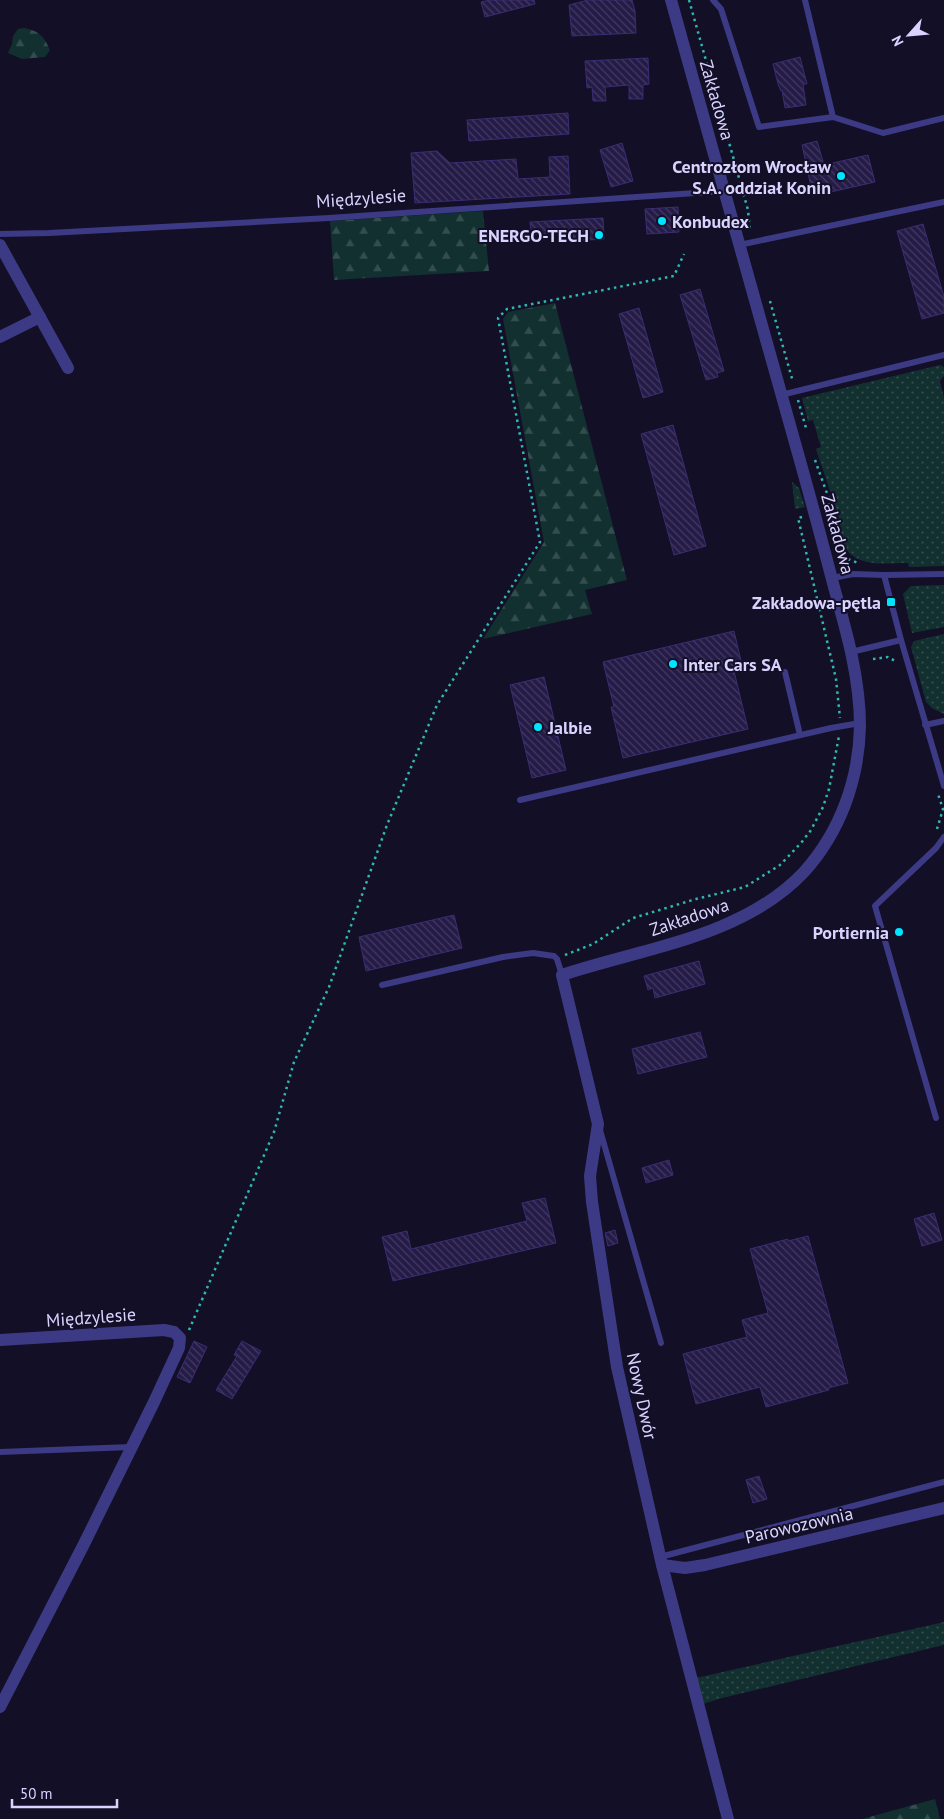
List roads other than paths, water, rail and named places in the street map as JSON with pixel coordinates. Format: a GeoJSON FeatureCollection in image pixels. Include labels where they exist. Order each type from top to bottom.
{"type":"FeatureCollection","features":[{"type":"Feature","properties":{"kind":"street","name":"Zakładowa"},"geometry":{"type":"LineString","coordinates":[[562,975],[716,929],[750,913],[784,890],[803,873],[833,832],[844,810],[852,786],[856,765],[860,724],[851,652],[782,395],[672,0]]}},
{"type":"Feature","properties":{"kind":"street"},"geometry":{"type":"LineString","coordinates":[[0,245],[68,368]]}},
{"type":"Feature","properties":{"kind":"street"},"geometry":{"type":"LineString","coordinates":[[0,337],[40,317]]}},
{"type":"Feature","properties":{"kind":"street","name":"Nowy Dwór"},"geometry":{"type":"LineString","coordinates":[[562,975],[598,1124],[590,1176],[592,1202],[617,1367],[661,1561],[728,1819]]}},
{"type":"Feature","properties":{"kind":"street","name":"Międzylesie"},"geometry":{"type":"LineString","coordinates":[[0,1340],[164,1330],[174,1332],[180,1338],[180,1348],[131,1447]]}},
{"type":"Feature","properties":{"kind":"street"},"geometry":{"type":"LineString","coordinates":[[0,1706],[84,1544],[131,1447]]}},
{"type":"Feature","properties":{"kind":"street","name":"Parowozownia"},"geometry":{"type":"LineString","coordinates":[[661,1561],[685,1568],[706,1565],[944,1508]]}},
{"type":"Feature","properties":{"kind":"lane"},"geometry":{"type":"LineString","coordinates":[[713,0],[721,9],[759,128],[834,117],[883,132],[944,118]]}},
{"type":"Feature","properties":{"kind":"lane"},"geometry":{"type":"LineString","coordinates":[[805,0],[834,117]]}},
{"type":"Feature","properties":{"kind":"lane","name":"Międzylesie"},"geometry":{"type":"LineString","coordinates":[[0,234],[329,218],[725,191]]}},
{"type":"Feature","properties":{"kind":"lane"},"geometry":{"type":"LineString","coordinates":[[739,245],[944,202]]}},
{"type":"Feature","properties":{"kind":"lane"},"geometry":{"type":"LineString","coordinates":[[782,395],[944,356]]}},
{"type":"Feature","properties":{"kind":"lane"},"geometry":{"type":"LineString","coordinates":[[832,578],[853,574],[944,574]]}},
{"type":"Feature","properties":{"kind":"lane"},"geometry":{"type":"LineString","coordinates":[[884,575],[925,725],[944,786]]}},
{"type":"Feature","properties":{"kind":"lane"},"geometry":{"type":"LineString","coordinates":[[851,652],[901,640]]}},
{"type":"Feature","properties":{"kind":"lane"},"geometry":{"type":"LineString","coordinates":[[785,672],[800,735]]}},
{"type":"Feature","properties":{"kind":"lane"},"geometry":{"type":"LineString","coordinates":[[925,725],[944,721]]}},
{"type":"Feature","properties":{"kind":"lane"},"geometry":{"type":"LineString","coordinates":[[520,800],[840,726],[860,724]]}},
{"type":"Feature","properties":{"kind":"lane"},"geometry":{"type":"LineString","coordinates":[[936,1118],[875,906],[936,848],[944,838]]}},
{"type":"Feature","properties":{"kind":"lane"},"geometry":{"type":"LineString","coordinates":[[382,984],[503,956],[533,953],[554,956],[557,959],[562,975]]}},
{"type":"Feature","properties":{"kind":"lane"},"geometry":{"type":"LineString","coordinates":[[598,1124],[661,1343]]}},
{"type":"Feature","properties":{"kind":"lane"},"geometry":{"type":"LineString","coordinates":[[0,1452],[131,1447]]}},
{"type":"Feature","properties":{"kind":"lane"},"geometry":{"type":"LineString","coordinates":[[661,1561],[944,1482]]}},
{"type":"Feature","properties":{"kind":"place","name":"Centrozłom Wrocław S.A. oddział Konin"},"geometry":{"type":"Point","coordinates":[841,176]}},
{"type":"Feature","properties":{"kind":"place","name":"Konbudex"},"geometry":{"type":"Point","coordinates":[662,221]}},
{"type":"Feature","properties":{"kind":"place","name":"ENERGO-TECH"},"geometry":{"type":"Point","coordinates":[599,235]}},
{"type":"Feature","properties":{"kind":"place","name":"Zakładowa-pętla"},"geometry":{"type":"Point","coordinates":[891,602]}},
{"type":"Feature","properties":{"kind":"place","name":"Inter Cars SA"},"geometry":{"type":"Point","coordinates":[673,664]}},
{"type":"Feature","properties":{"kind":"place","name":"Jalbie"},"geometry":{"type":"Point","coordinates":[538,727]}},
{"type":"Feature","properties":{"kind":"place","name":"Portiernia"},"geometry":{"type":"Point","coordinates":[899,932]}}]}
